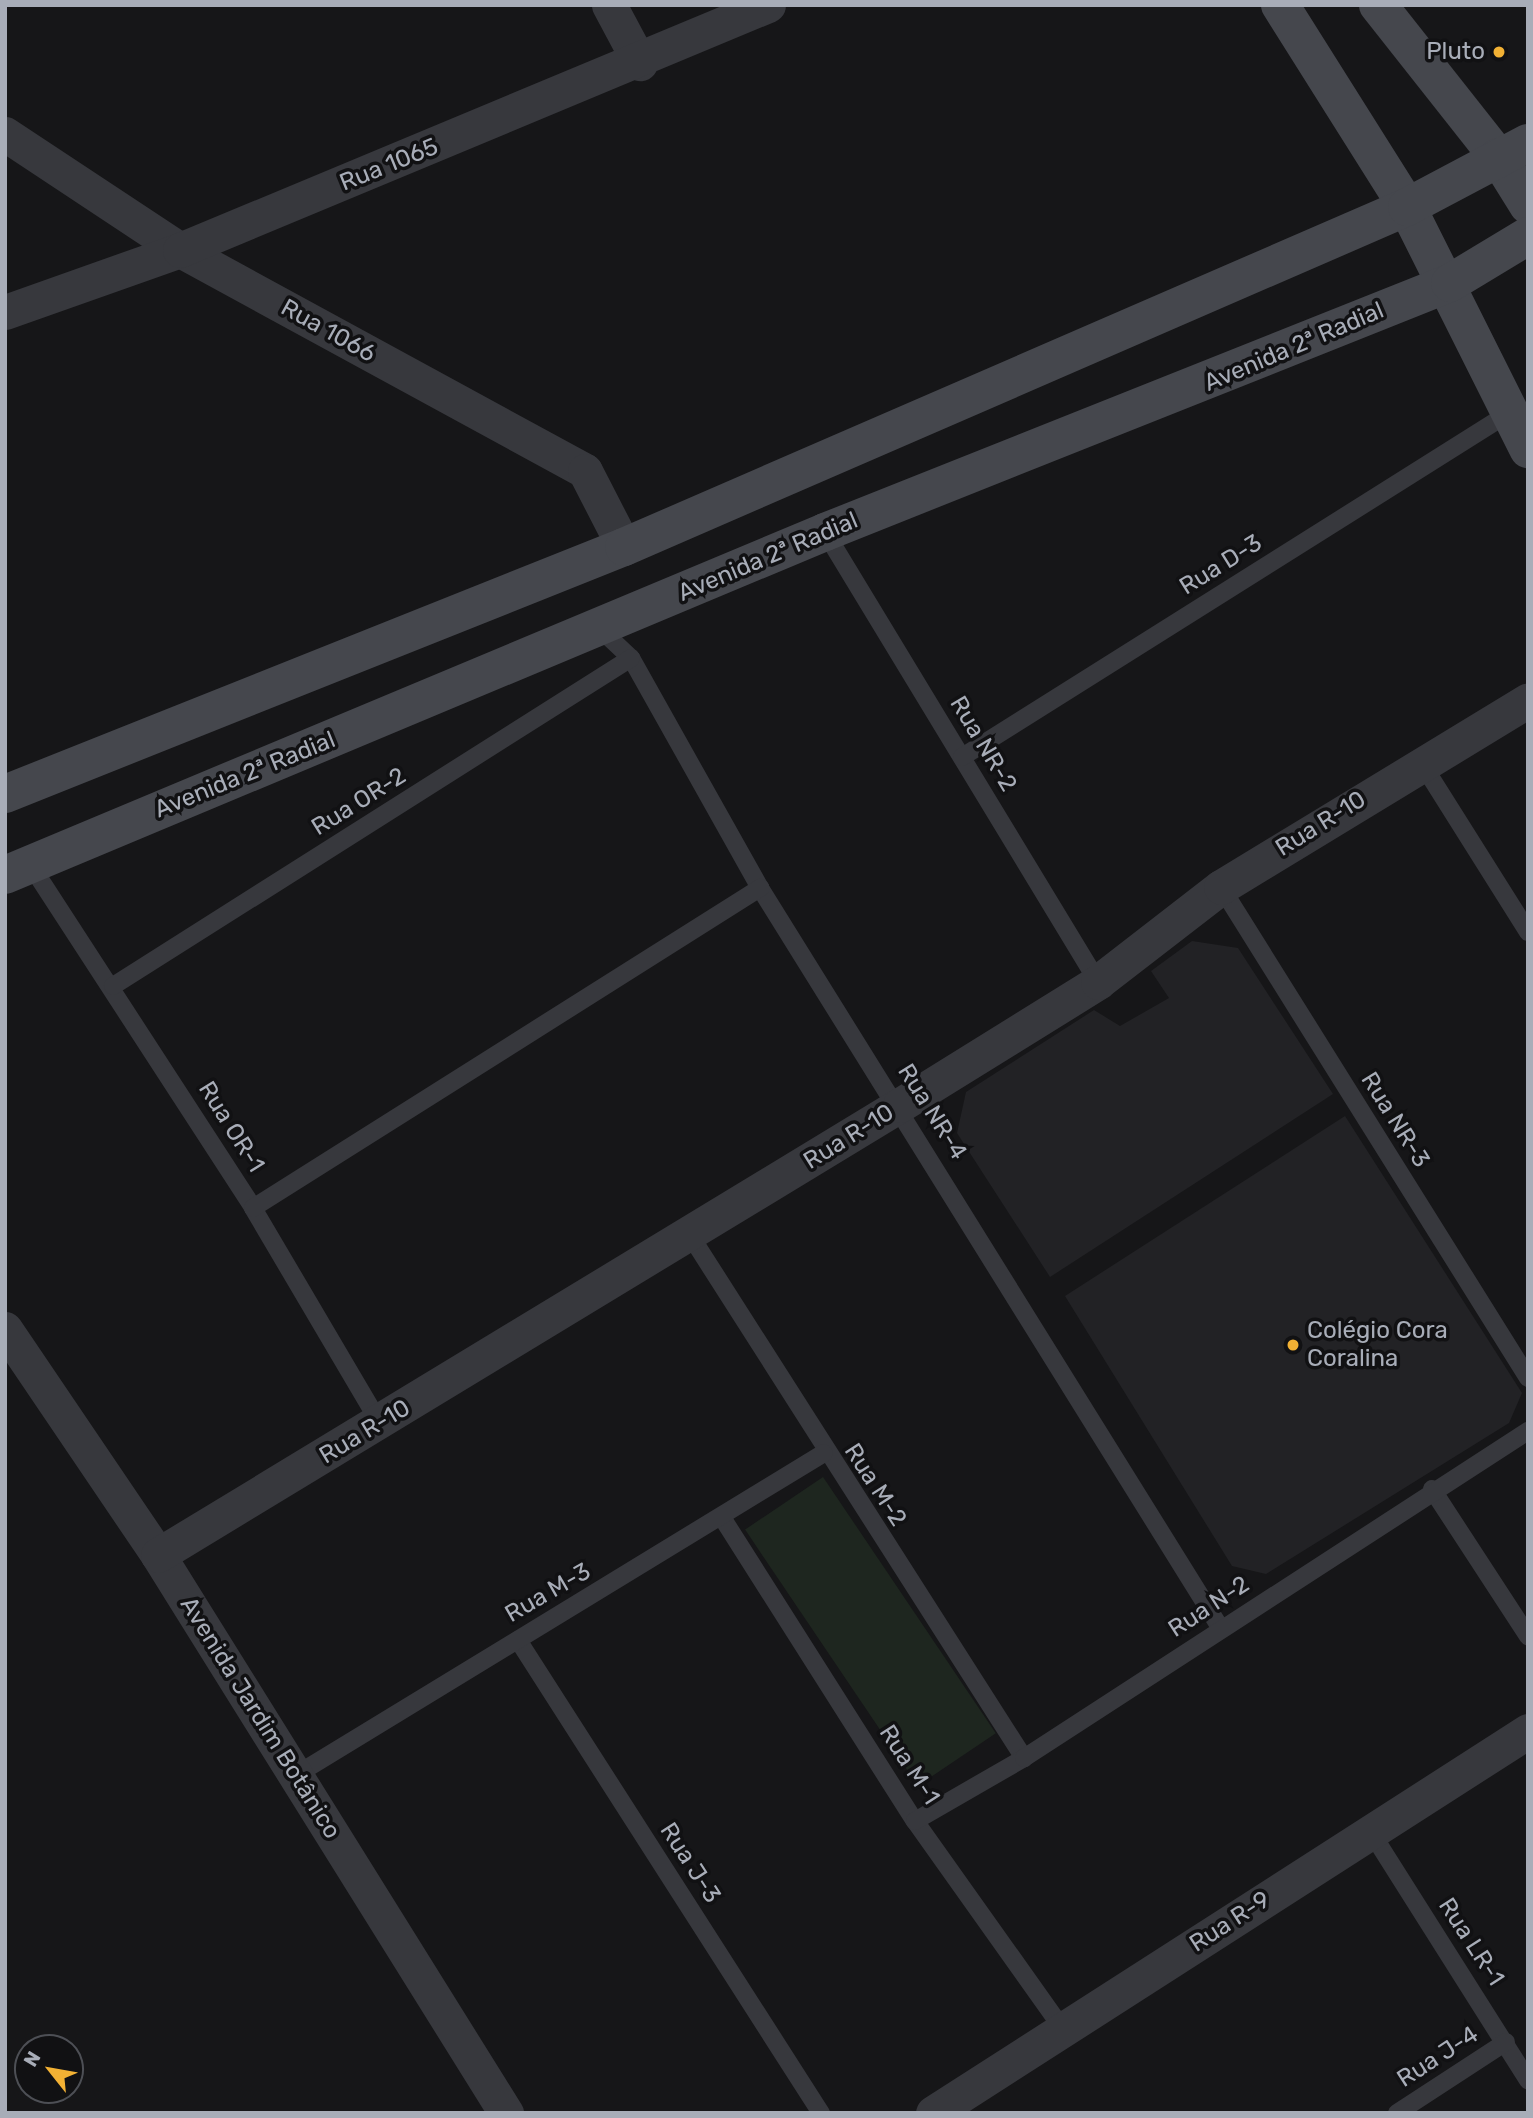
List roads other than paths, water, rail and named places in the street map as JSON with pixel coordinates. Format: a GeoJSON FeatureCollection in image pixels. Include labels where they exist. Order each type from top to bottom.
{"type":"FeatureCollection","features":[{"type":"Feature","properties":{"kind":"main road"},"geometry":{"type":"LineString","coordinates":[[1280,5],[1407,207],[1450,284],[1506,415],[1528,449]]}},
{"type":"Feature","properties":{"kind":"main road"},"geometry":{"type":"LineString","coordinates":[[1378,5],[1513,150],[1528,205]]}},
{"type":"Feature","properties":{"kind":"main road"},"geometry":{"type":"LineString","coordinates":[[5,794],[624,547],[1407,207],[1513,150]]}},
{"type":"Feature","properties":{"kind":"main road","name":"Avenida 2ª Radial"},"geometry":{"type":"LineString","coordinates":[[18,869],[825,532],[1450,284],[1528,236]]}},
{"type":"Feature","properties":{"kind":"street"},"geometry":{"type":"LineString","coordinates":[[609,5],[640,63]]}},
{"type":"Feature","properties":{"kind":"street","name":"Rua 1065"},"geometry":{"type":"LineString","coordinates":[[5,312],[180,250],[640,63],[768,5]]}},
{"type":"Feature","properties":{"kind":"street","name":"Rua 1066"},"geometry":{"type":"LineString","coordinates":[[5,134],[180,250],[585,471],[624,547]]}},
{"type":"Feature","properties":{"kind":"street","name":"Rua R-10"},"geometry":{"type":"LineString","coordinates":[[158,1555],[380,1424],[901,1105],[1098,982],[1222,887],[1421,762],[1528,700]]}},
{"type":"Feature","properties":{"kind":"street","name":"Avenida Jardim Botânico"},"geometry":{"type":"LineString","coordinates":[[5,1329],[158,1555],[506,2113]]}},
{"type":"Feature","properties":{"kind":"street","name":"Rua R-9"},"geometry":{"type":"LineString","coordinates":[[933,2113],[1528,1731]]}},
{"type":"Feature","properties":{"kind":"lane","name":"Rua D-3"},"geometry":{"type":"LineString","coordinates":[[962,757],[1506,415]]}},
{"type":"Feature","properties":{"kind":"lane","name":"Rua NR-2"},"geometry":{"type":"LineString","coordinates":[[825,532],[1098,982]]}},
{"type":"Feature","properties":{"kind":"lane","name":"Rua NR-4"},"geometry":{"type":"LineString","coordinates":[[596,626],[631,658],[760,888],[901,1105],[1222,1629]]}},
{"type":"Feature","properties":{"kind":"lane","name":"Rua OR-2"},"geometry":{"type":"LineString","coordinates":[[113,986],[631,658]]}},
{"type":"Feature","properties":{"kind":"lane"},"geometry":{"type":"LineString","coordinates":[[1421,762],[1528,932]]}},
{"type":"Feature","properties":{"kind":"lane","name":"Rua OR-1"},"geometry":{"type":"LineString","coordinates":[[18,869],[113,986],[253,1208],[380,1424]]}},
{"type":"Feature","properties":{"kind":"lane","name":"Rua NR-3"},"geometry":{"type":"LineString","coordinates":[[1222,887],[1528,1378]]}},
{"type":"Feature","properties":{"kind":"lane"},"geometry":{"type":"LineString","coordinates":[[253,1208],[760,888]]}},
{"type":"Feature","properties":{"kind":"lane","name":"Rua M-2"},"geometry":{"type":"LineString","coordinates":[[690,1234],[824,1453],[1024,1758]]}},
{"type":"Feature","properties":{"kind":"lane","name":"Rua N-2"},"geometry":{"type":"LineString","coordinates":[[915,1821],[1024,1758],[1432,1489],[1528,1431]]}},
{"type":"Feature","properties":{"kind":"lane","name":"Rua M-3"},"geometry":{"type":"LineString","coordinates":[[296,1775],[723,1519],[824,1453]]}},
{"type":"Feature","properties":{"kind":"lane"},"geometry":{"type":"LineString","coordinates":[[1432,1489],[1528,1636]]}},
{"type":"Feature","properties":{"kind":"lane","name":"Rua M-1"},"geometry":{"type":"LineString","coordinates":[[723,1519],[915,1821],[1063,2029]]}},
{"type":"Feature","properties":{"kind":"lane","name":"Rua J-3"},"geometry":{"type":"LineString","coordinates":[[518,1640],[821,2113]]}},
{"type":"Feature","properties":{"kind":"lane","name":"Rua LR-1"},"geometry":{"type":"LineString","coordinates":[[1371,1832],[1528,2080]]}},
{"type":"Feature","properties":{"kind":"lane","name":"Rua J-4"},"geometry":{"type":"LineString","coordinates":[[1397,2113],[1506,2042]]}},
{"type":"Feature","properties":{"kind":"place","name":"Pluto"},"geometry":{"type":"Point","coordinates":[1499,52]}},
{"type":"Feature","properties":{"kind":"place","name":"Colégio Cora Coralina"},"geometry":{"type":"Point","coordinates":[1293,1345]}}]}
